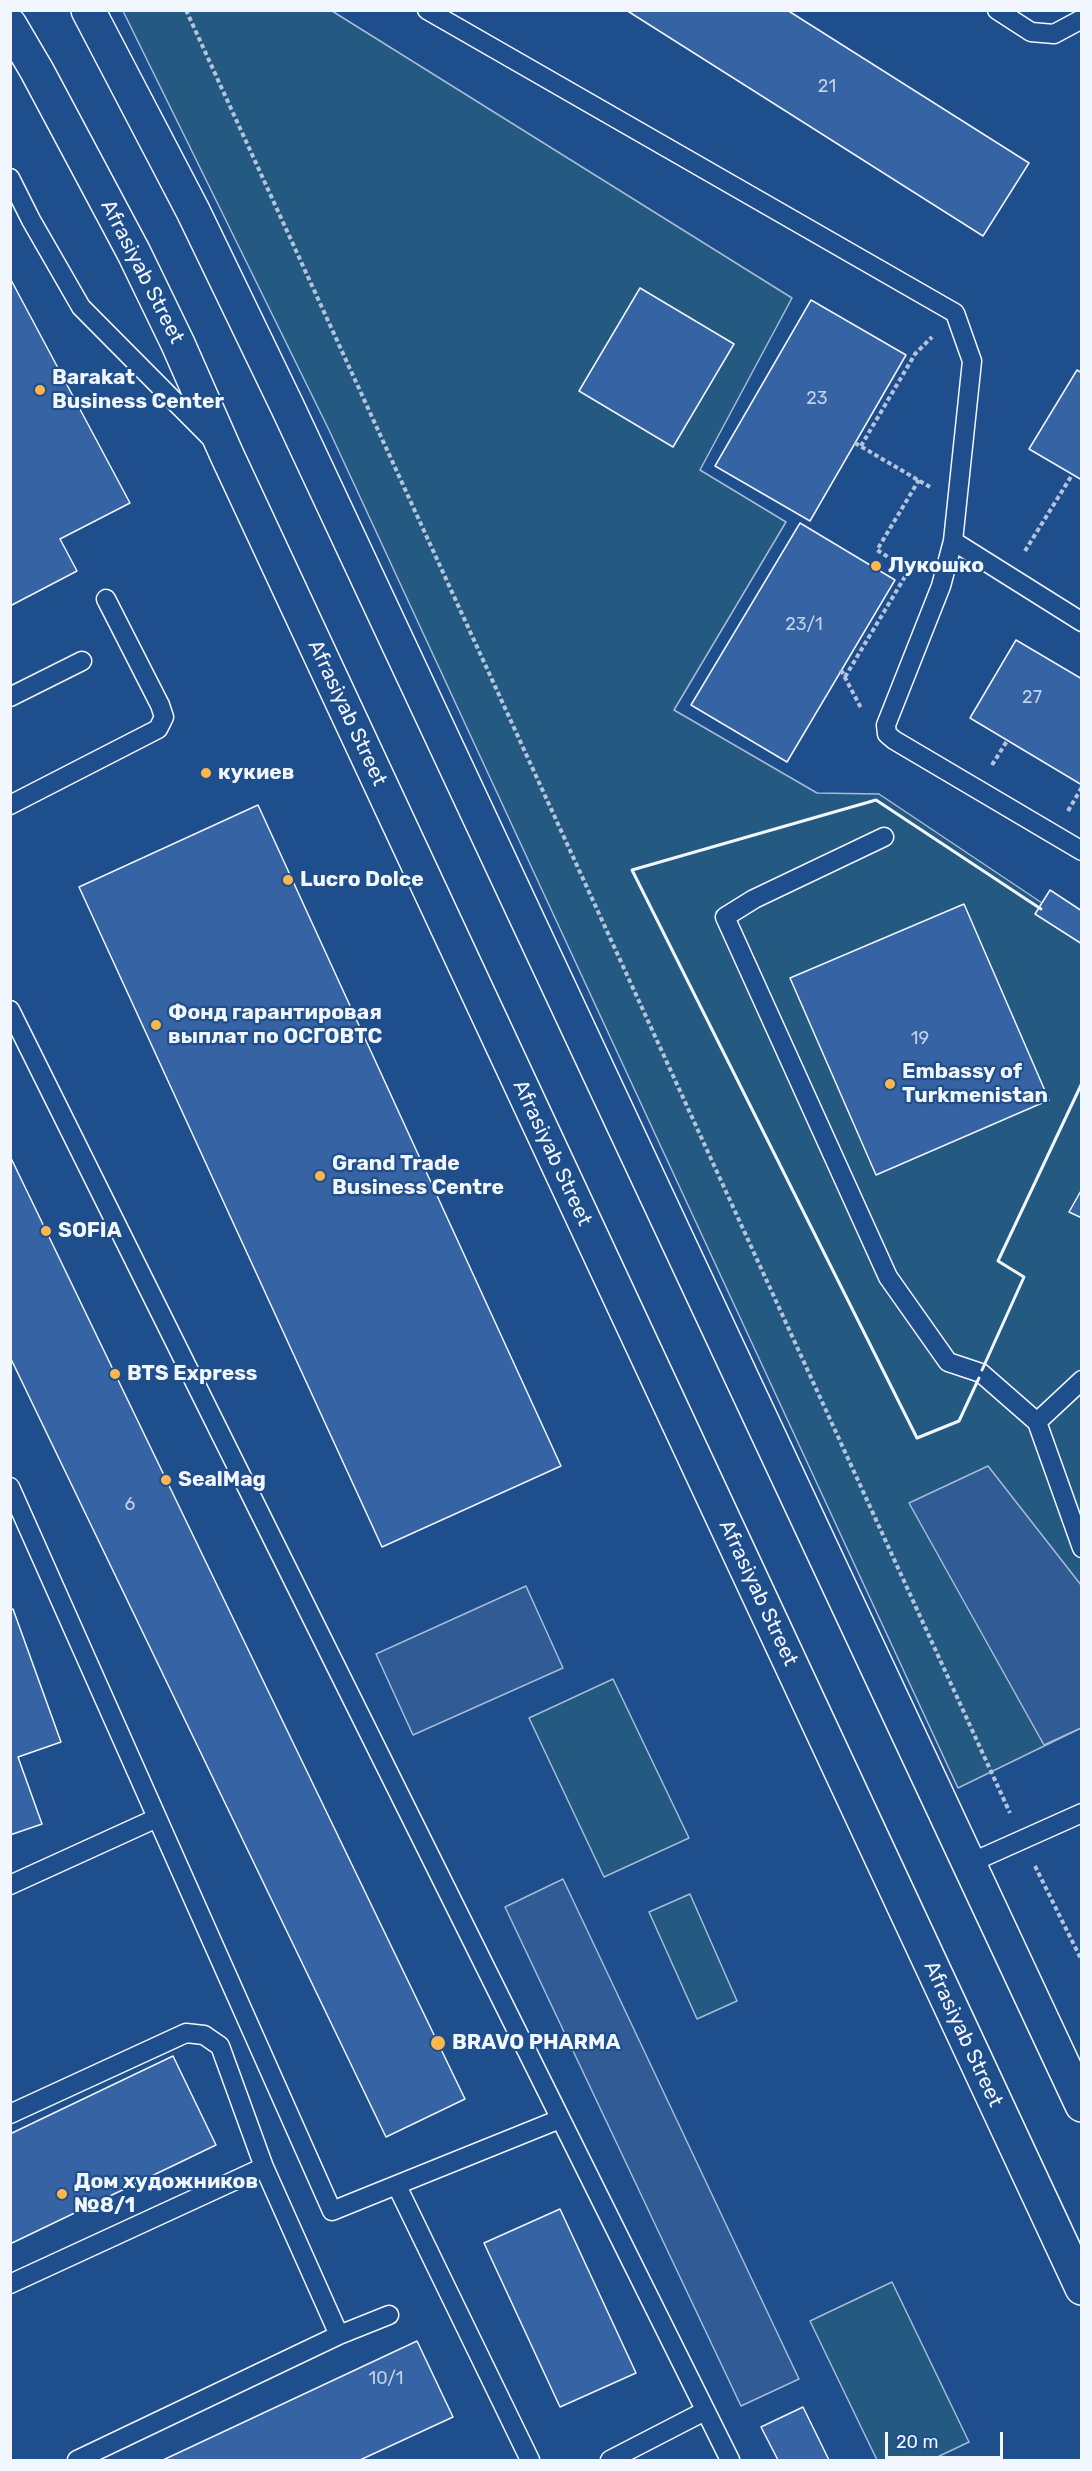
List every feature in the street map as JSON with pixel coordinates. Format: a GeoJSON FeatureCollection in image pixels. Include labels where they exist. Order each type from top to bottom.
{"type":"FeatureCollection","features":[{"type":"Feature","properties":{"kind":"main road"},"geometry":{"type":"LineString","coordinates":[[88,10],[193,211],[288,408],[1082,2105]]}},
{"type":"Feature","properties":{"kind":"main road","name":"Afrasiyab Street"},"geometry":{"type":"LineString","coordinates":[[10,25],[134,253],[178,344],[226,453],[1082,2288]]}},
{"type":"Feature","properties":{"kind":"lane"},"geometry":{"type":"LineString","coordinates":[[427,10],[955,313],[972,361],[953,541],[941,586],[886,725],[887,734],[1082,851]]}},
{"type":"Feature","properties":{"kind":"lane"},"geometry":{"type":"LineString","coordinates":[[997,10],[1030,32],[1054,34],[1082,19]]}},
{"type":"Feature","properties":{"kind":"lane"},"geometry":{"type":"LineString","coordinates":[[10,178],[31,220],[81,307],[226,453]]}},
{"type":"Feature","properties":{"kind":"lane"},"geometry":{"type":"LineString","coordinates":[[953,541],[1082,622]]}},
{"type":"Feature","properties":{"kind":"lane"},"geometry":{"type":"LineString","coordinates":[[10,805],[158,729],[164,717],[106,599]]}},
{"type":"Feature","properties":{"kind":"lane"},"geometry":{"type":"LineString","coordinates":[[10,697],[81,661]]}},
{"type":"Feature","properties":{"kind":"lane"},"geometry":{"type":"LineString","coordinates":[[884,837],[754,899],[725,917],[888,1277],[948,1362],[981,1373],[1037,1422],[1082,1548]]}},
{"type":"Feature","properties":{"kind":"lane"},"geometry":{"type":"LineString","coordinates":[[10,1010],[730,2460]]}},
{"type":"Feature","properties":{"kind":"lane"},"geometry":{"type":"LineString","coordinates":[[1037,1422],[1082,1380]]}},
{"type":"Feature","properties":{"kind":"lane"},"geometry":{"type":"LineString","coordinates":[[10,1487],[332,2211],[560,2119]]}},
{"type":"Feature","properties":{"kind":"lane"},"geometry":{"type":"LineString","coordinates":[[968,1864],[1082,1813]]}},
{"type":"Feature","properties":{"kind":"lane"},"geometry":{"type":"LineString","coordinates":[[10,1885],[157,1818]]}},
{"type":"Feature","properties":{"kind":"lane"},"geometry":{"type":"LineString","coordinates":[[10,2114],[186,2033],[204,2035],[220,2046],[264,2167],[339,2335]]}},
{"type":"Feature","properties":{"kind":"lane"},"geometry":{"type":"LineString","coordinates":[[10,2284],[264,2167]]}},
{"type":"Feature","properties":{"kind":"lane"},"geometry":{"type":"LineString","coordinates":[[397,2186],[530,2460]]}},
{"type":"Feature","properties":{"kind":"lane"},"geometry":{"type":"LineString","coordinates":[[77,2460],[339,2335],[389,2315]]}},
{"type":"Feature","properties":{"kind":"lane"},"geometry":{"type":"LineString","coordinates":[[610,2460],[705,2411]]}},
{"type":"Feature","properties":{"kind":"path"},"geometry":{"type":"LineString","coordinates":[[186,10],[975,1736]]}},
{"type":"Feature","properties":{"kind":"path"},"geometry":{"type":"LineString","coordinates":[[861,446],[915,354],[955,313]]}},
{"type":"Feature","properties":{"kind":"path"},"geometry":{"type":"LineString","coordinates":[[855,443],[957,503]]}},
{"type":"Feature","properties":{"kind":"path"},"geometry":{"type":"LineString","coordinates":[[1009,577],[1072,475]]}},
{"type":"Feature","properties":{"kind":"path"},"geometry":{"type":"LineString","coordinates":[[844,677],[909,570],[877,550],[919,480]]}},
{"type":"Feature","properties":{"kind":"path"},"geometry":{"type":"LineString","coordinates":[[841,670],[858,706],[886,725]]}},
{"type":"Feature","properties":{"kind":"shaded area"},"geometry":{"type":"Polygon","coordinates":[[[123,11],[332,11],[792,298],[700,470],[786,522],[674,710],[817,793],[879,794],[1081,929],[1081,1728],[958,1788],[329,430],[123,11]]]}},
{"type":"Feature","properties":{"kind":"shaded area"},"geometry":{"type":"Polygon","coordinates":[[[988,1466],[1081,1585],[1081,1728],[1044,1745],[909,1503],[988,1466]]]}},
{"type":"Feature","properties":{"kind":"shaded area"},"geometry":{"type":"Polygon","coordinates":[[[526,1586],[563,1668],[413,1735],[376,1654],[526,1586]]]}},
{"type":"Feature","properties":{"kind":"shaded area"},"geometry":{"type":"Polygon","coordinates":[[[613,1679],[689,1838],[604,1877],[529,1718],[613,1679]]]}},
{"type":"Feature","properties":{"kind":"shaded area"},"geometry":{"type":"Polygon","coordinates":[[[563,1879],[799,2379],[741,2406],[505,1907],[563,1879]]]}},
{"type":"Feature","properties":{"kind":"shaded area"},"geometry":{"type":"Polygon","coordinates":[[[690,1894],[737,2001],[697,2019],[649,1912],[690,1894]]]}},
{"type":"Feature","properties":{"kind":"shaded area"},"geometry":{"type":"Polygon","coordinates":[[[892,2282],[969,2442],[931,2460],[877,2460],[810,2321],[892,2282]]]}},
{"type":"Feature","properties":{"kind":"building"},"geometry":{"type":"Polygon","coordinates":[[[626,10],[787,10],[1029,163],[983,236],[626,10]]]}},
{"type":"Feature","properties":{"kind":"building","name":"Barakat Business Center"},"geometry":{"type":"Polygon","coordinates":[[[10,278],[130,503],[60,539],[77,571],[10,606],[10,278]]]}},
{"type":"Feature","properties":{"kind":"building"},"geometry":{"type":"Polygon","coordinates":[[[640,288],[734,344],[673,447],[579,391],[640,288]]]}},
{"type":"Feature","properties":{"kind":"building"},"geometry":{"type":"Polygon","coordinates":[[[811,300],[906,355],[810,521],[715,466],[811,300]]]}},
{"type":"Feature","properties":{"kind":"building"},"geometry":{"type":"Polygon","coordinates":[[[1077,370],[1082,373],[1082,480],[1029,449],[1077,370]]]}},
{"type":"Feature","properties":{"kind":"building"},"geometry":{"type":"Polygon","coordinates":[[[800,523],[895,580],[787,762],[691,705],[800,523]]]}},
{"type":"Feature","properties":{"kind":"building"},"geometry":{"type":"Polygon","coordinates":[[[1016,640],[1082,679],[1082,785],[970,718],[1016,640]]]}},
{"type":"Feature","properties":{"kind":"building","name":"Grand Trade Business Centre"},"geometry":{"type":"Polygon","coordinates":[[[258,805],[561,1466],[382,1547],[79,887],[258,805]]]}},
{"type":"Feature","properties":{"kind":"building"},"geometry":{"type":"Polygon","coordinates":[[[1050,890],[1082,911],[1082,944],[1035,914],[1050,890]]]}},
{"type":"Feature","properties":{"kind":"building"},"geometry":{"type":"Polygon","coordinates":[[[964,904],[1049,1100],[876,1175],[790,978],[964,904]]]}},
{"type":"Feature","properties":{"kind":"building"},"geometry":{"type":"Polygon","coordinates":[[[10,1156],[465,2099],[386,2137],[10,1357],[10,1156]]]}},
{"type":"Feature","properties":{"kind":"building"},"geometry":{"type":"Polygon","coordinates":[[[1082,1189],[1082,1218],[1069,1212],[1082,1189]]]}},
{"type":"Feature","properties":{"kind":"building"},"geometry":{"type":"Polygon","coordinates":[[[13,1609],[61,1742],[18,1757],[42,1824],[10,1835],[10,1610],[13,1609]]]}},
{"type":"Feature","properties":{"kind":"building","name":"Дом художников №8/1"},"geometry":{"type":"Polygon","coordinates":[[[173,2056],[216,2145],[10,2244],[10,2134],[173,2056]]]}},
{"type":"Feature","properties":{"kind":"building"},"geometry":{"type":"Polygon","coordinates":[[[560,2209],[636,2373],[560,2407],[484,2243],[560,2209]]]}},
{"type":"Feature","properties":{"kind":"building"},"geometry":{"type":"Polygon","coordinates":[[[417,2341],[453,2417],[360,2460],[163,2460],[417,2341]]]}},
{"type":"Feature","properties":{"kind":"building"},"geometry":{"type":"Polygon","coordinates":[[[803,2407],[829,2460],[778,2460],[761,2427],[803,2407]]]}},
{"type":"Feature","properties":{"kind":"wall"},"geometry":{"type":"LineString","coordinates":[[979,1378],[959,1421],[917,1438],[632,870],[876,800],[1041,909]]}},
{"type":"Feature","properties":{"kind":"wall"},"geometry":{"type":"LineString","coordinates":[[982,1370],[1024,1277],[998,1261],[1082,1083]]}},
{"type":"Feature","properties":{"kind":"place","name":"Barakat Business Center"},"geometry":{"type":"Point","coordinates":[40,390]}},
{"type":"Feature","properties":{"kind":"place","name":"Лукошко"},"geometry":{"type":"Point","coordinates":[876,566]}},
{"type":"Feature","properties":{"kind":"place","name":"кукиев"},"geometry":{"type":"Point","coordinates":[206,773]}},
{"type":"Feature","properties":{"kind":"place","name":"Lucro Dolce"},"geometry":{"type":"Point","coordinates":[288,880]}},
{"type":"Feature","properties":{"kind":"place","name":"Фонд гарантировая выплат по ОСГОВТС"},"geometry":{"type":"Point","coordinates":[156,1025]}},
{"type":"Feature","properties":{"kind":"place","name":"Embassy of Turkmenistan"},"geometry":{"type":"Point","coordinates":[890,1084]}},
{"type":"Feature","properties":{"kind":"place","name":"Grand Trade Business Centre"},"geometry":{"type":"Point","coordinates":[320,1176]}},
{"type":"Feature","properties":{"kind":"place","name":"SOFIA"},"geometry":{"type":"Point","coordinates":[46,1231]}},
{"type":"Feature","properties":{"kind":"place","name":"BTS Express"},"geometry":{"type":"Point","coordinates":[115,1374]}},
{"type":"Feature","properties":{"kind":"place","name":"SealMag"},"geometry":{"type":"Point","coordinates":[166,1480]}},
{"type":"Feature","properties":{"kind":"place","name":"BRAVO PHARMA"},"geometry":{"type":"Point","coordinates":[438,2043]}},
{"type":"Feature","properties":{"kind":"place","name":"Дом художников №8/1"},"geometry":{"type":"Point","coordinates":[62,2194]}}]}
